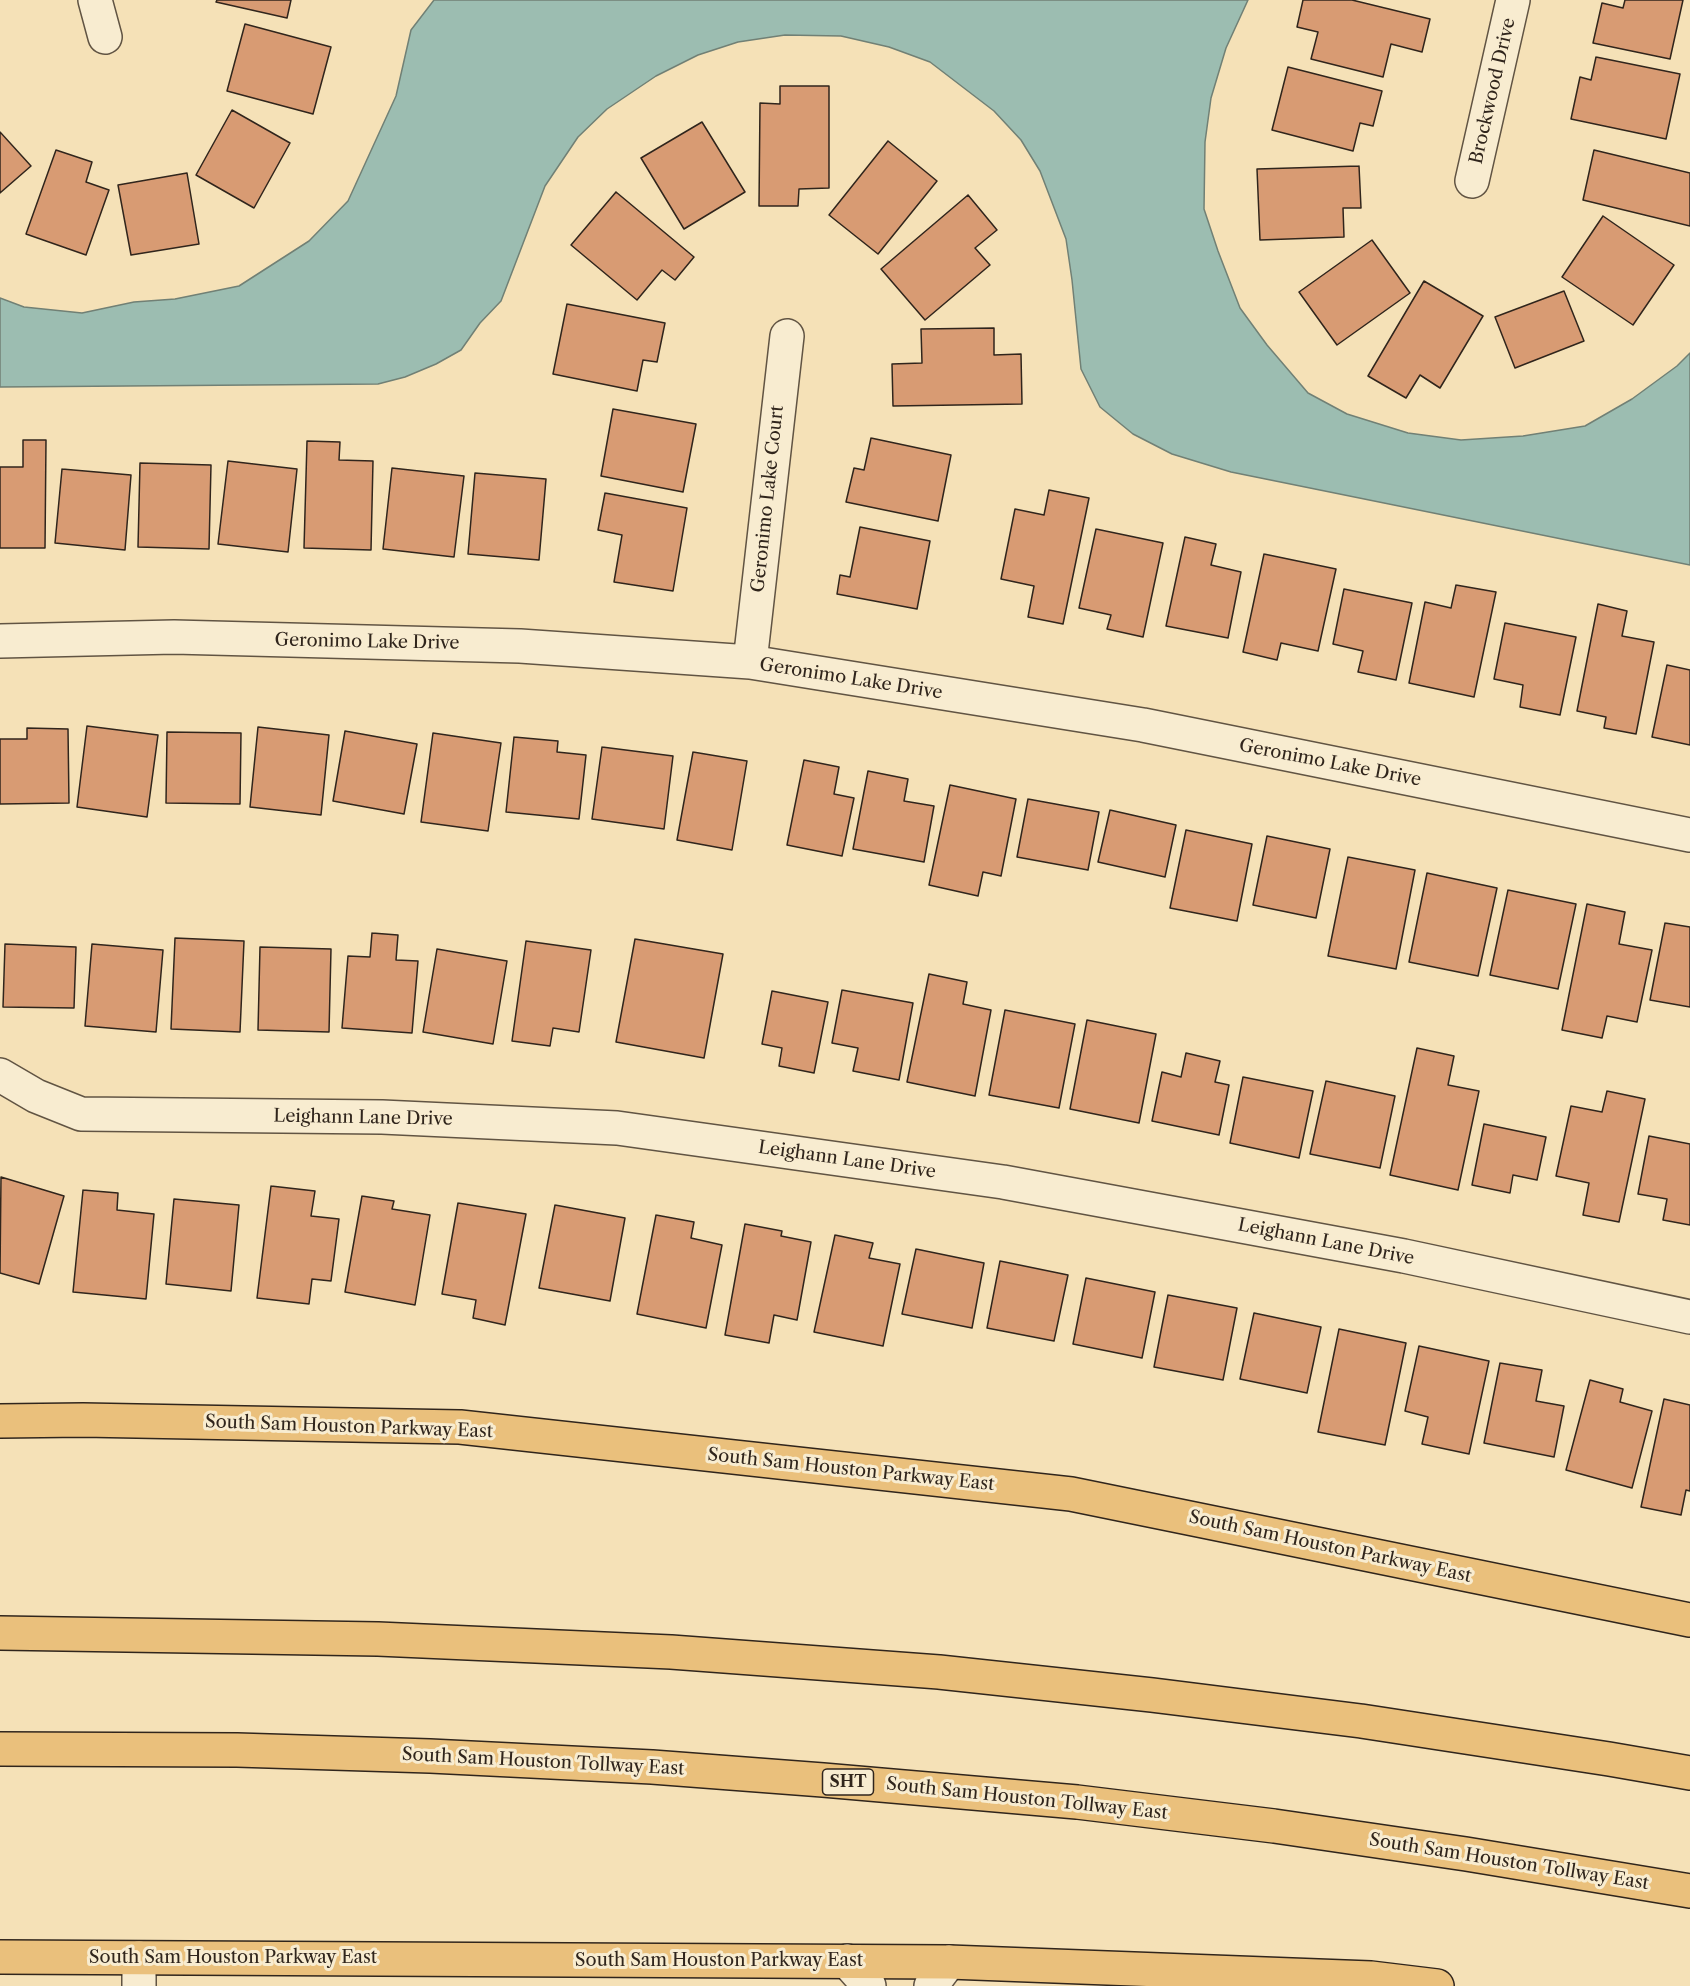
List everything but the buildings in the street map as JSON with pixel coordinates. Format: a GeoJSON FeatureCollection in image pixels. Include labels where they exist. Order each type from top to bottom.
{"type":"FeatureCollection","features":[{"type":"Feature","properties":{"kind":"main road","name":"South Sam Houston Parkway East"},"geometry":{"type":"LineString","coordinates":[[0,1421],[83,1420],[460,1427],[1071,1494],[1690,1620]]}},
{"type":"Feature","properties":{"kind":"main road"},"geometry":{"type":"LineString","coordinates":[[0,1633],[73,1632],[390,1639],[671,1652],[939,1672],[1361,1721],[1690,1773]]}},
{"type":"Feature","properties":{"kind":"main road","name":"South Sam Houston Tollway East"},"geometry":{"type":"LineString","coordinates":[[0,1749],[237,1750],[419,1755],[652,1767],[823,1780],[1077,1802],[1274,1826],[1466,1854],[1690,1891]]}},
{"type":"Feature","properties":{"kind":"main road","name":"South Sam Houston Parkway East"},"geometry":{"type":"LineString","coordinates":[[0,1957],[139,1972],[847,1961],[940,1974],[1371,1978],[1437,1986]]}},
{"type":"Feature","properties":{"kind":"street"},"geometry":{"type":"LineString","coordinates":[[95,0],[105,37]]}},
{"type":"Feature","properties":{"kind":"street","name":"Brockwood Drive"},"geometry":{"type":"LineString","coordinates":[[1472,181],[1513,0]]}},
{"type":"Feature","properties":{"kind":"street","name":"Geronimo Lake Court"},"geometry":{"type":"LineString","coordinates":[[750,662],[787,336]]}},
{"type":"Feature","properties":{"kind":"street","name":"Geronimo Lake Drive"},"geometry":{"type":"LineString","coordinates":[[0,641],[174,637],[520,646],[750,662],[1143,725],[1690,835]]}},
{"type":"Feature","properties":{"kind":"street","name":"Leighann Lane Drive"},"geometry":{"type":"LineString","coordinates":[[0,1076],[36,1096],[81,1114],[382,1117],[618,1128],[1003,1182],[1404,1256],[1690,1317]]}},
{"type":"Feature","properties":{"kind":"street"},"geometry":{"type":"LineString","coordinates":[[847,1961],[869,1986]]}},
{"type":"Feature","properties":{"kind":"water"},"geometry":{"type":"Polygon","coordinates":[[[434,0],[1248,0],[1226,48],[1211,98],[1205,142],[1204,209],[1240,308],[1267,345],[1308,393],[1347,414],[1408,433],[1461,440],[1523,436],[1585,426],[1632,399],[1677,366],[1690,353],[1690,565],[1231,472],[1172,454],[1133,434],[1100,407],[1081,369],[1066,239],[1040,171],[1021,140],[994,111],[930,62],[889,47],[841,36],[785,35],[738,42],[698,55],[656,76],[607,109],[578,137],[545,186],[501,301],[480,323],[461,350],[405,377],[378,384],[0,387],[0,298],[24,307],[82,313],[134,302],[175,299],[239,286],[309,241],[348,201],[396,96],[411,30],[434,0]]]}}]}
